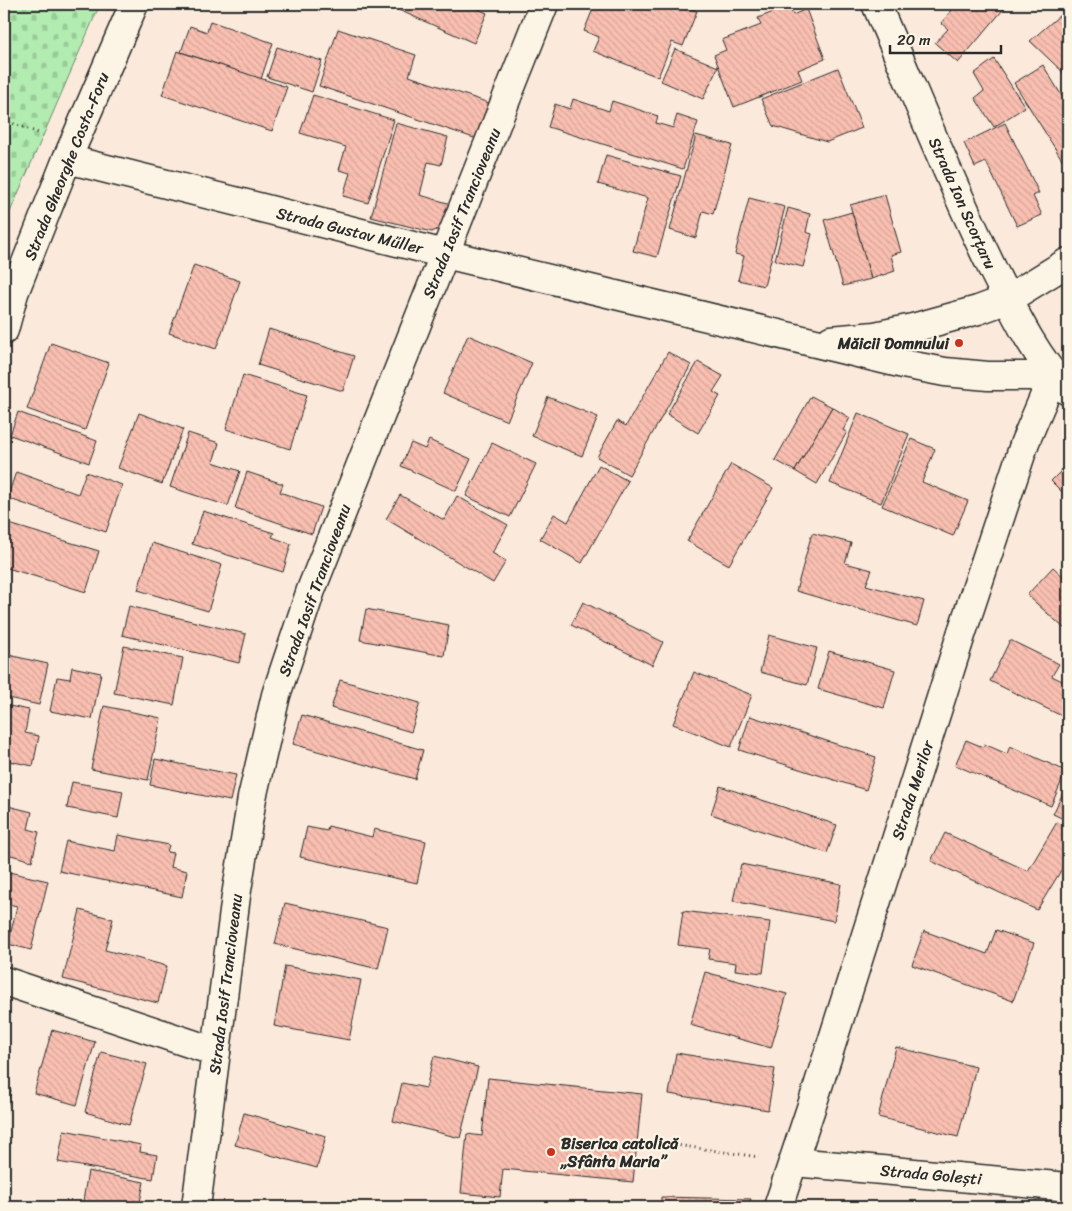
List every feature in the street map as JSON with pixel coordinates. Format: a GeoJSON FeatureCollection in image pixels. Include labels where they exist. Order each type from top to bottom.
{"type":"FeatureCollection","features":[{"type":"Feature","properties":{"kind":"street","name":"Strada Gheorghe Costa-Foru"},"geometry":{"type":"LineString","coordinates":[[4,330],[9,292],[134,4]]}},
{"type":"Feature","properties":{"kind":"street","name":"Strada Iosif Trancioveanu"},"geometry":{"type":"LineString","coordinates":[[196,1207],[236,896],[252,798],[276,695],[311,590],[544,4]]}},
{"type":"Feature","properties":{"kind":"street","name":"Strada Ion Scorțaru"},"geometry":{"type":"LineString","coordinates":[[876,4],[957,192],[1008,299],[1021,323],[1061,384]]}},
{"type":"Feature","properties":{"kind":"street","name":"Strada Gustav Műller"},"geometry":{"type":"LineString","coordinates":[[70,152],[444,254],[809,342],[945,372],[1061,384]]}},
{"type":"Feature","properties":{"kind":"street","name":"Strada Gustav Műller"},"geometry":{"type":"LineString","coordinates":[[809,342],[876,336],[978,310],[1008,299],[1068,262]]}},
{"type":"Feature","properties":{"kind":"street","name":"Strada Merilor"},"geometry":{"type":"LineString","coordinates":[[778,1207],[1025,442],[1061,384]]}},
{"type":"Feature","properties":{"kind":"street"},"geometry":{"type":"LineString","coordinates":[[4,981],[216,1052]]}},
{"type":"Feature","properties":{"kind":"street","name":"Strada Golești"},"geometry":{"type":"LineString","coordinates":[[794,1162],[1068,1187]]}},
{"type":"Feature","properties":{"kind":"path"},"geometry":{"type":"LineString","coordinates":[[4,120],[70,152]]}},
{"type":"Feature","properties":{"kind":"path"},"geometry":{"type":"LineString","coordinates":[[655,1142],[794,1162]]}},
{"type":"Feature","properties":{"kind":"green space"},"geometry":{"type":"Polygon","coordinates":[[[4,4],[100,4],[4,226],[4,4]]]}},
{"type":"Feature","properties":{"kind":"building"},"geometry":{"type":"Polygon","coordinates":[[[385,4],[466,4],[487,13],[474,43],[385,4]]]}},
{"type":"Feature","properties":{"kind":"building"},"geometry":{"type":"Polygon","coordinates":[[[595,4],[679,4],[697,11],[683,46],[672,42],[658,77],[593,51],[599,37],[584,31],[595,4]]]}},
{"type":"Feature","properties":{"kind":"building"},"geometry":{"type":"Polygon","coordinates":[[[957,4],[1008,4],[958,63],[935,43],[948,29],[941,23],[957,4]]]}},
{"type":"Feature","properties":{"kind":"building"},"geometry":{"type":"Polygon","coordinates":[[[789,6],[793,15],[806,9],[825,59],[798,70],[802,80],[734,107],[714,55],[726,50],[722,40],[761,25],[758,18],[789,6]]]}},
{"type":"Feature","properties":{"kind":"building"},"geometry":{"type":"Polygon","coordinates":[[[1060,15],[1068,24],[1068,77],[1030,41],[1060,15]]]}},
{"type":"Feature","properties":{"kind":"building"},"geometry":{"type":"Polygon","coordinates":[[[210,21],[273,43],[261,79],[181,52],[190,26],[207,32],[210,21]]]}},
{"type":"Feature","properties":{"kind":"building"},"geometry":{"type":"Polygon","coordinates":[[[338,29],[416,55],[409,76],[489,103],[477,139],[319,86],[338,29]]]}},
{"type":"Feature","properties":{"kind":"building"},"geometry":{"type":"Polygon","coordinates":[[[277,47],[322,61],[312,92],[267,77],[277,47]]]}},
{"type":"Feature","properties":{"kind":"building"},"geometry":{"type":"Polygon","coordinates":[[[675,49],[718,67],[703,99],[661,81],[675,49]]]}},
{"type":"Feature","properties":{"kind":"building"},"geometry":{"type":"Polygon","coordinates":[[[177,51],[287,87],[272,131],[162,95],[177,51]]]}},
{"type":"Feature","properties":{"kind":"building"},"geometry":{"type":"Polygon","coordinates":[[[994,59],[1025,107],[994,127],[975,98],[984,91],[974,74],[994,59]]]}},
{"type":"Feature","properties":{"kind":"building"},"geometry":{"type":"Polygon","coordinates":[[[1043,65],[1068,106],[1068,169],[1014,83],[1043,65]]]}},
{"type":"Feature","properties":{"kind":"building"},"geometry":{"type":"Polygon","coordinates":[[[838,68],[862,128],[827,142],[773,126],[761,99],[838,68]]]}},
{"type":"Feature","properties":{"kind":"building"},"geometry":{"type":"Polygon","coordinates":[[[313,95],[394,120],[368,203],[343,196],[350,173],[339,170],[346,147],[300,133],[313,95]]]}},
{"type":"Feature","properties":{"kind":"building"},"geometry":{"type":"Polygon","coordinates":[[[573,99],[609,111],[612,101],[658,116],[656,123],[673,128],[677,115],[698,122],[683,169],[548,127],[555,104],[570,109],[573,99]]]}},
{"type":"Feature","properties":{"kind":"building"},"geometry":{"type":"Polygon","coordinates":[[[396,123],[448,137],[441,165],[428,162],[420,195],[451,204],[442,227],[432,232],[371,217],[396,123]]]}},
{"type":"Feature","properties":{"kind":"building"},"geometry":{"type":"Polygon","coordinates":[[[1005,123],[1039,193],[1033,196],[1042,215],[1017,226],[986,162],[975,167],[964,143],[1005,123]]]}},
{"type":"Feature","properties":{"kind":"building"},"geometry":{"type":"Polygon","coordinates":[[[696,135],[732,145],[713,214],[703,211],[696,238],[670,230],[696,135]]]}},
{"type":"Feature","properties":{"kind":"building"},"geometry":{"type":"Polygon","coordinates":[[[606,155],[681,176],[657,257],[633,251],[648,198],[598,184],[606,155]]]}},
{"type":"Feature","properties":{"kind":"building"},"geometry":{"type":"Polygon","coordinates":[[[885,195],[901,252],[891,255],[895,271],[871,279],[850,205],[885,195]]]}},
{"type":"Feature","properties":{"kind":"building"},"geometry":{"type":"Polygon","coordinates":[[[749,198],[785,207],[764,286],[738,280],[744,256],[735,254],[749,198]]]}},
{"type":"Feature","properties":{"kind":"building"},"geometry":{"type":"Polygon","coordinates":[[[788,208],[810,214],[806,232],[812,234],[803,267],[775,260],[788,208]]]}},
{"type":"Feature","properties":{"kind":"building"},"geometry":{"type":"Polygon","coordinates":[[[852,212],[871,279],[843,286],[824,220],[852,212]]]}},
{"type":"Feature","properties":{"kind":"building"},"geometry":{"type":"Polygon","coordinates":[[[194,265],[240,281],[216,349],[169,333],[194,265]]]}},
{"type":"Feature","properties":{"kind":"building"},"geometry":{"type":"Polygon","coordinates":[[[269,329],[354,356],[343,391],[258,365],[269,329]]]}},
{"type":"Feature","properties":{"kind":"building"},"geometry":{"type":"Polygon","coordinates":[[[468,335],[532,363],[507,421],[443,393],[468,335]]]}},
{"type":"Feature","properties":{"kind":"building"},"geometry":{"type":"Polygon","coordinates":[[[51,343],[109,363],[85,430],[27,409],[51,343]]]}},
{"type":"Feature","properties":{"kind":"building"},"geometry":{"type":"Polygon","coordinates":[[[668,352],[691,365],[629,475],[597,457],[617,421],[626,426],[668,352]]]}},
{"type":"Feature","properties":{"kind":"building"},"geometry":{"type":"Polygon","coordinates":[[[698,362],[723,376],[713,392],[720,396],[698,433],[667,414],[698,362]]]}},
{"type":"Feature","properties":{"kind":"building"},"geometry":{"type":"Polygon","coordinates":[[[243,375],[307,395],[290,449],[226,429],[243,375]]]}},
{"type":"Feature","properties":{"kind":"building"},"geometry":{"type":"Polygon","coordinates":[[[811,396],[832,407],[795,471],[775,460],[811,396]]]}},
{"type":"Feature","properties":{"kind":"building"},"geometry":{"type":"Polygon","coordinates":[[[548,397],[598,417],[582,456],[532,436],[548,397]]]}},
{"type":"Feature","properties":{"kind":"building"},"geometry":{"type":"Polygon","coordinates":[[[832,407],[850,418],[843,430],[847,432],[817,484],[795,471],[832,407]]]}},
{"type":"Feature","properties":{"kind":"building"},"geometry":{"type":"Polygon","coordinates":[[[18,412],[97,441],[89,463],[10,435],[18,412]]]}},
{"type":"Feature","properties":{"kind":"building"},"geometry":{"type":"Polygon","coordinates":[[[139,413],[183,429],[162,484],[118,468],[139,413]]]}},
{"type":"Feature","properties":{"kind":"building"},"geometry":{"type":"Polygon","coordinates":[[[858,413],[909,434],[881,503],[830,483],[858,413]]]}},
{"type":"Feature","properties":{"kind":"building"},"geometry":{"type":"Polygon","coordinates":[[[188,433],[219,443],[213,462],[240,471],[228,506],[170,487],[188,433]]]}},
{"type":"Feature","properties":{"kind":"building"},"geometry":{"type":"Polygon","coordinates":[[[911,439],[935,449],[922,482],[968,501],[953,536],[882,506],[911,439]]]}},
{"type":"Feature","properties":{"kind":"building"},"geometry":{"type":"Polygon","coordinates":[[[429,440],[471,459],[456,491],[401,466],[411,443],[425,449],[429,440]]]}},
{"type":"Feature","properties":{"kind":"building"},"geometry":{"type":"Polygon","coordinates":[[[492,443],[536,464],[510,517],[466,496],[492,443]]]}},
{"type":"Feature","properties":{"kind":"building"},"geometry":{"type":"Polygon","coordinates":[[[731,464],[773,488],[729,565],[687,541],[731,464]]]}},
{"type":"Feature","properties":{"kind":"building"},"geometry":{"type":"Polygon","coordinates":[[[1068,464],[1068,498],[1051,481],[1068,464]]]}},
{"type":"Feature","properties":{"kind":"building"},"geometry":{"type":"Polygon","coordinates":[[[599,465],[628,481],[582,563],[540,539],[554,514],[568,522],[599,465]]]}},
{"type":"Feature","properties":{"kind":"building"},"geometry":{"type":"Polygon","coordinates":[[[16,472],[78,494],[86,472],[122,485],[106,532],[7,498],[16,472]]]}},
{"type":"Feature","properties":{"kind":"building"},"geometry":{"type":"Polygon","coordinates":[[[247,472],[283,484],[280,492],[321,507],[312,534],[235,508],[247,472]]]}},
{"type":"Feature","properties":{"kind":"building"},"geometry":{"type":"Polygon","coordinates":[[[400,495],[444,520],[457,496],[508,525],[492,553],[506,561],[493,583],[386,519],[400,495]]]}},
{"type":"Feature","properties":{"kind":"building"},"geometry":{"type":"Polygon","coordinates":[[[203,511],[274,533],[272,537],[291,544],[283,572],[192,544],[203,511]]]}},
{"type":"Feature","properties":{"kind":"building"},"geometry":{"type":"Polygon","coordinates":[[[9,524],[99,551],[86,592],[4,567],[4,532],[6,532],[9,524]]]}},
{"type":"Feature","properties":{"kind":"building"},"geometry":{"type":"Polygon","coordinates":[[[812,533],[851,543],[845,563],[872,570],[866,585],[924,601],[917,626],[796,591],[812,533]]]}},
{"type":"Feature","properties":{"kind":"building"},"geometry":{"type":"Polygon","coordinates":[[[152,543],[222,565],[208,611],[138,590],[152,543]]]}},
{"type":"Feature","properties":{"kind":"building"},"geometry":{"type":"Polygon","coordinates":[[[1053,567],[1068,581],[1068,626],[1065,629],[1027,595],[1053,567]]]}},
{"type":"Feature","properties":{"kind":"building"},"geometry":{"type":"Polygon","coordinates":[[[583,602],[663,642],[652,665],[571,625],[583,602]]]}},
{"type":"Feature","properties":{"kind":"building"},"geometry":{"type":"Polygon","coordinates":[[[129,606],[246,634],[239,663],[122,635],[129,606]]]}},
{"type":"Feature","properties":{"kind":"building"},"geometry":{"type":"Polygon","coordinates":[[[366,609],[449,625],[444,656],[360,640],[366,609]]]}},
{"type":"Feature","properties":{"kind":"building"},"geometry":{"type":"Polygon","coordinates":[[[769,635],[817,648],[807,685],[760,672],[769,635]]]}},
{"type":"Feature","properties":{"kind":"building"},"geometry":{"type":"Polygon","coordinates":[[[1010,640],[1059,664],[1052,676],[1068,684],[1068,719],[990,681],[1010,640]]]}},
{"type":"Feature","properties":{"kind":"building"},"geometry":{"type":"Polygon","coordinates":[[[124,646],[183,658],[174,705],[114,693],[124,646]]]}},
{"type":"Feature","properties":{"kind":"building"},"geometry":{"type":"Polygon","coordinates":[[[829,651],[895,670],[884,708],[818,689],[829,651]]]}},
{"type":"Feature","properties":{"kind":"building"},"geometry":{"type":"Polygon","coordinates":[[[4,654],[48,664],[39,705],[4,697],[4,654]]]}},
{"type":"Feature","properties":{"kind":"building"},"geometry":{"type":"Polygon","coordinates":[[[72,667],[101,673],[92,719],[50,711],[57,677],[70,679],[72,667]]]}},
{"type":"Feature","properties":{"kind":"building"},"geometry":{"type":"Polygon","coordinates":[[[694,672],[752,695],[731,747],[673,724],[694,672]]]}},
{"type":"Feature","properties":{"kind":"building"},"geometry":{"type":"Polygon","coordinates":[[[340,680],[420,703],[411,732],[331,708],[340,680]]]}},
{"type":"Feature","properties":{"kind":"building"},"geometry":{"type":"Polygon","coordinates":[[[4,705],[29,710],[25,733],[39,736],[33,766],[4,760],[4,705]]]}},
{"type":"Feature","properties":{"kind":"building"},"geometry":{"type":"Polygon","coordinates":[[[104,706],[161,718],[148,780],[91,769],[104,706]]]}},
{"type":"Feature","properties":{"kind":"building"},"geometry":{"type":"Polygon","coordinates":[[[302,715],[423,750],[415,779],[293,744],[302,715]]]}},
{"type":"Feature","properties":{"kind":"building"},"geometry":{"type":"Polygon","coordinates":[[[750,716],[876,757],[866,790],[739,750],[750,716]]]}},
{"type":"Feature","properties":{"kind":"building"},"geometry":{"type":"Polygon","coordinates":[[[966,740],[983,747],[984,744],[1007,754],[1010,746],[1066,771],[1051,806],[955,765],[966,740]]]}},
{"type":"Feature","properties":{"kind":"building"},"geometry":{"type":"Polygon","coordinates":[[[155,759],[236,775],[230,801],[150,785],[155,759]]]}},
{"type":"Feature","properties":{"kind":"building"},"geometry":{"type":"Polygon","coordinates":[[[72,782],[123,791],[118,818],[67,808],[72,782]]]}},
{"type":"Feature","properties":{"kind":"building"},"geometry":{"type":"Polygon","coordinates":[[[1068,782],[1068,821],[1053,814],[1068,782]]]}},
{"type":"Feature","properties":{"kind":"building"},"geometry":{"type":"Polygon","coordinates":[[[720,786],[837,825],[827,853],[711,814],[720,786]]]}},
{"type":"Feature","properties":{"kind":"building"},"geometry":{"type":"Polygon","coordinates":[[[4,805],[32,812],[28,829],[39,832],[32,861],[4,853],[4,805]]]}},
{"type":"Feature","properties":{"kind":"building"},"geometry":{"type":"Polygon","coordinates":[[[1057,822],[1068,828],[1068,859],[1037,910],[931,861],[945,833],[1028,871],[1057,822]]]}},
{"type":"Feature","properties":{"kind":"building"},"geometry":{"type":"Polygon","coordinates":[[[328,826],[372,837],[374,829],[426,841],[417,883],[300,857],[307,827],[327,831],[328,826]]]}},
{"type":"Feature","properties":{"kind":"building"},"geometry":{"type":"Polygon","coordinates":[[[118,835],[169,845],[167,852],[173,853],[170,867],[187,871],[182,897],[59,871],[66,841],[115,851],[118,835]]]}},
{"type":"Feature","properties":{"kind":"building"},"geometry":{"type":"Polygon","coordinates":[[[741,864],[841,884],[834,921],[733,901],[741,864]]]}},
{"type":"Feature","properties":{"kind":"building"},"geometry":{"type":"Polygon","coordinates":[[[9,872],[48,881],[31,950],[8,944],[17,906],[4,903],[4,892],[9,872]]]}},
{"type":"Feature","properties":{"kind":"building"},"geometry":{"type":"Polygon","coordinates":[[[285,903],[388,927],[378,969],[275,944],[285,903]]]}},
{"type":"Feature","properties":{"kind":"building"},"geometry":{"type":"Polygon","coordinates":[[[80,910],[113,919],[105,950],[167,966],[158,1003],[63,979],[80,910]]]}},
{"type":"Feature","properties":{"kind":"building"},"geometry":{"type":"Polygon","coordinates":[[[683,911],[770,922],[763,973],[735,970],[736,963],[708,959],[710,949],[678,945],[683,911]]]}},
{"type":"Feature","properties":{"kind":"building"},"geometry":{"type":"Polygon","coordinates":[[[996,930],[1034,943],[1013,1001],[912,965],[924,931],[987,954],[996,930]]]}},
{"type":"Feature","properties":{"kind":"building"},"geometry":{"type":"Polygon","coordinates":[[[285,966],[361,980],[349,1040],[274,1026],[285,966]]]}},
{"type":"Feature","properties":{"kind":"building"},"geometry":{"type":"Polygon","coordinates":[[[705,972],[787,994],[771,1048],[690,1025],[705,972]]]}},
{"type":"Feature","properties":{"kind":"building"},"geometry":{"type":"Polygon","coordinates":[[[52,1030],[95,1042],[77,1105],[34,1093],[52,1030]]]}},
{"type":"Feature","properties":{"kind":"building"},"geometry":{"type":"Polygon","coordinates":[[[896,1047],[976,1067],[958,1137],[878,1117],[896,1047]]]}},
{"type":"Feature","properties":{"kind":"building"},"geometry":{"type":"Polygon","coordinates":[[[101,1052],[147,1064],[129,1125],[85,1112],[101,1052]]]}},
{"type":"Feature","properties":{"kind":"building"},"geometry":{"type":"Polygon","coordinates":[[[676,1053],[775,1069],[768,1110],[669,1094],[676,1053]]]}},
{"type":"Feature","properties":{"kind":"building"},"geometry":{"type":"Polygon","coordinates":[[[434,1056],[478,1067],[460,1138],[393,1121],[402,1083],[426,1088],[434,1056]]]}},
{"type":"Feature","properties":{"kind":"building","name":"Biserica catolică „Sfânta Maria”"},"geometry":{"type":"Polygon","coordinates":[[[488,1078],[642,1094],[633,1182],[503,1169],[500,1197],[461,1193],[467,1134],[482,1136],[488,1078]]]}},
{"type":"Feature","properties":{"kind":"building"},"geometry":{"type":"Polygon","coordinates":[[[4,1088],[11,1090],[4,1119],[4,1088]]]}},
{"type":"Feature","properties":{"kind":"building"},"geometry":{"type":"Polygon","coordinates":[[[244,1113],[326,1136],[317,1168],[235,1145],[244,1113]]]}},
{"type":"Feature","properties":{"kind":"building"},"geometry":{"type":"Polygon","coordinates":[[[64,1130],[141,1145],[140,1152],[157,1155],[153,1179],[58,1162],[64,1130]]]}},
{"type":"Feature","properties":{"kind":"building"},"geometry":{"type":"Polygon","coordinates":[[[88,1171],[144,1182],[139,1207],[82,1207],[88,1171]]]}},
{"type":"Feature","properties":{"kind":"building"},"geometry":{"type":"Polygon","coordinates":[[[661,1197],[751,1199],[749,1207],[661,1207],[661,1197]]]}},
{"type":"Feature","properties":{"kind":"place","name":"Măicii Domnului"},"geometry":{"type":"Point","coordinates":[959,343]}},
{"type":"Feature","properties":{"kind":"place","name":"Biserica catolică „Sfânta Maria”"},"geometry":{"type":"Point","coordinates":[551,1152]}}]}
